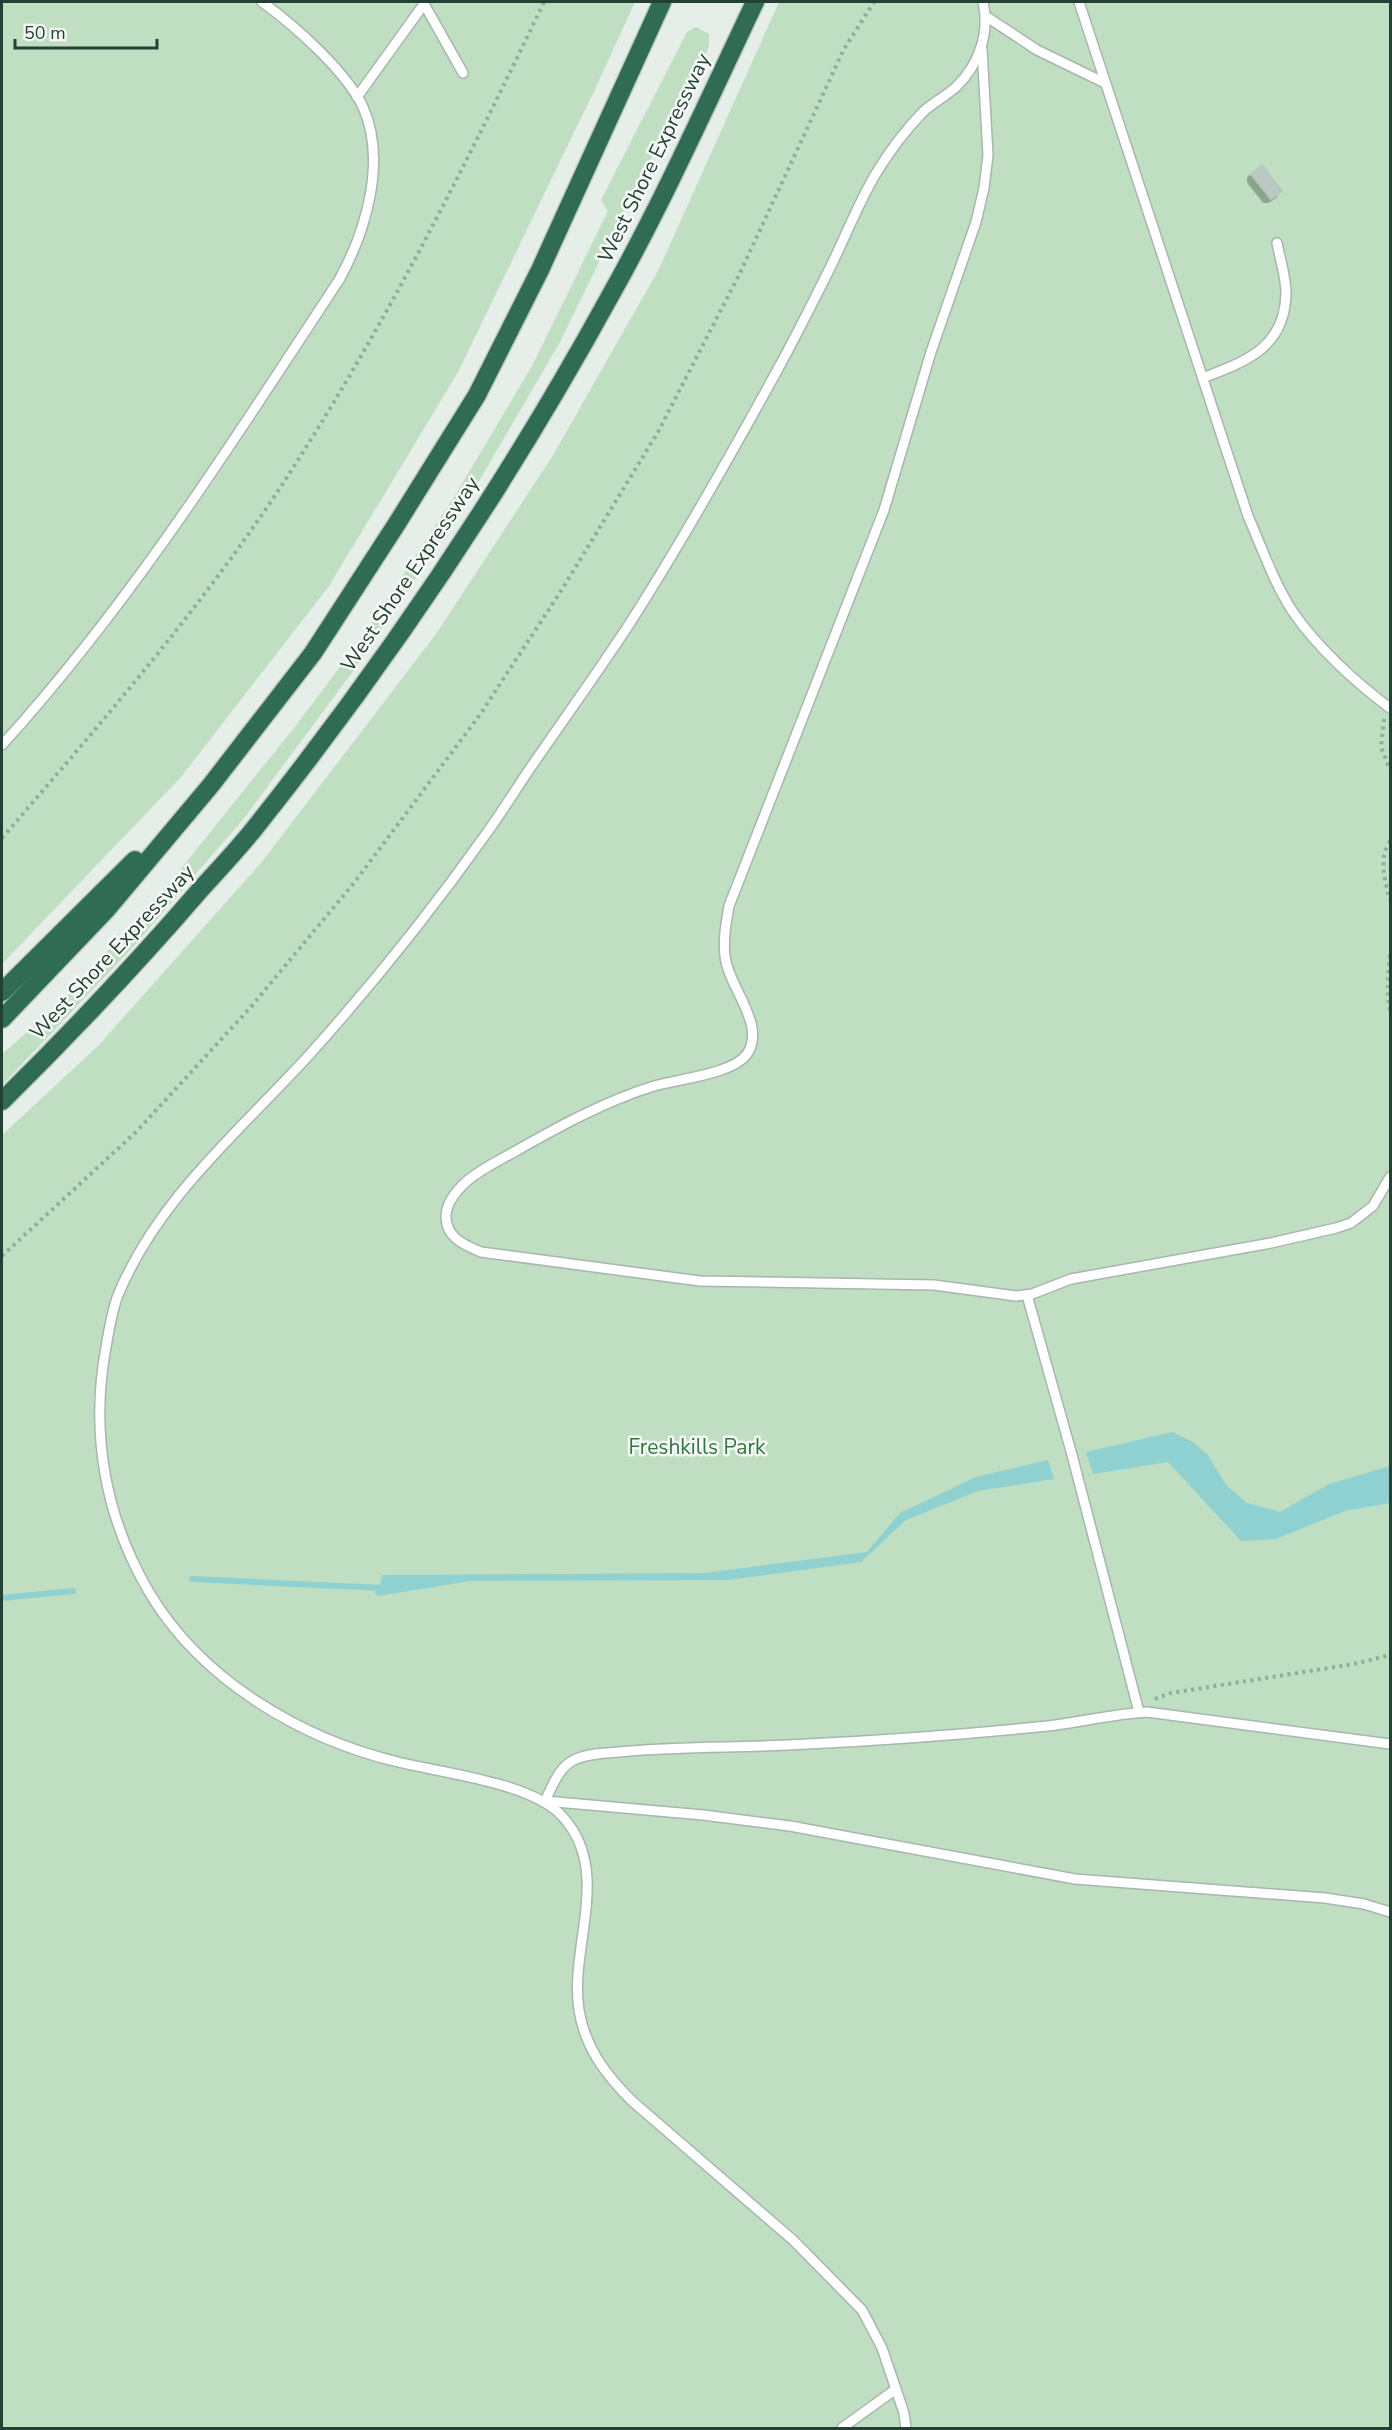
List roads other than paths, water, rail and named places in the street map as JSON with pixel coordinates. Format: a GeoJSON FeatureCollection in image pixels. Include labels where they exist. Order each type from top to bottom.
{"type":"FeatureCollection","features":[{"type":"Feature","properties":{"kind":"highway","name":"West Shore Expressway"},"geometry":{"type":"LineString","coordinates":[[2,1019],[107,909],[211,785],[313,653],[477,394],[540,270],[662,2]]}},
{"type":"Feature","properties":{"kind":"highway","name":"West Shore Expressway"},"geometry":{"type":"LineString","coordinates":[[2,1101],[145,955],[257,825],[353,698],[443,572],[529,437],[610,298],[676,170],[755,2]]}},
{"type":"Feature","properties":{"kind":"highway"},"geometry":{"type":"LineString","coordinates":[[2,992],[211,785]]}},
{"type":"Feature","properties":{"kind":"lane"},"geometry":{"type":"LineString","coordinates":[[2,745],[88,645],[202,487],[343,272],[360,231],[371,182],[373,155],[369,126],[362,107],[346,81],[327,60],[291,23],[262,2]]}},
{"type":"Feature","properties":{"kind":"lane"},"geometry":{"type":"LineString","coordinates":[[983,2],[987,17],[982,46],[988,155],[984,188],[976,222],[932,352],[884,510],[729,906],[725,931],[725,957],[735,988],[752,1025],[754,1036],[752,1046],[746,1056],[727,1068],[654,1086],[621,1098],[538,1138],[467,1180],[450,1203],[446,1215],[447,1227],[452,1236],[464,1245],[481,1252],[700,1281],[934,1285],[1016,1296],[1027,1295],[1071,1279],[1271,1243],[1336,1228],[1351,1223],[1373,1206],[1390,1177]]}},
{"type":"Feature","properties":{"kind":"lane"},"geometry":{"type":"LineString","coordinates":[[1079,2],[1248,516],[1269,565],[1293,612],[1326,650],[1370,693],[1389,707]]}},
{"type":"Feature","properties":{"kind":"lane"},"geometry":{"type":"LineString","coordinates":[[357,97],[423,3],[463,73]]}},
{"type":"Feature","properties":{"kind":"lane"},"geometry":{"type":"LineString","coordinates":[[987,17],[1037,50],[1106,83]]}},
{"type":"Feature","properties":{"kind":"lane"},"geometry":{"type":"LineString","coordinates":[[982,46],[974,65],[956,86],[930,105],[906,131],[873,179],[780,364],[674,548],[628,626],[487,834],[353,1004],[171,1205],[132,1266],[115,1301],[102,1366],[99,1440],[105,1483],[115,1519],[130,1555],[151,1595],[176,1630],[203,1660],[267,1708],[323,1737],[390,1761],[482,1781],[545,1801],[703,1815],[789,1826],[1075,1879],[1325,1898],[1364,1904],[1390,1912]]}},
{"type":"Feature","properties":{"kind":"lane"},"geometry":{"type":"LineString","coordinates":[[1203,378],[1260,353],[1279,328],[1286,292],[1277,243]]}},
{"type":"Feature","properties":{"kind":"lane"},"geometry":{"type":"LineString","coordinates":[[1027,1295],[1072,1455],[1139,1712]]}},
{"type":"Feature","properties":{"kind":"lane"},"geometry":{"type":"LineString","coordinates":[[545,1801],[565,1766],[577,1759],[592,1755],[649,1750],[919,1737],[1047,1726],[1088,1721],[1119,1713],[1139,1712],[1390,1744]]}},
{"type":"Feature","properties":{"kind":"lane"},"geometry":{"type":"LineString","coordinates":[[545,1801],[559,1812],[571,1828],[581,1844],[587,1864],[587,1900],[577,1992],[582,2024],[597,2062],[632,2101],[793,2240],[846,2293],[872,2327],[896,2389],[906,2428]]}},
{"type":"Feature","properties":{"kind":"lane"},"geometry":{"type":"LineString","coordinates":[[842,2428],[896,2389]]}},
{"type":"Feature","properties":{"kind":"water"},"geometry":{"type":"Polygon","coordinates":[[[1172,1432],[1193,1442],[1208,1455],[1226,1485],[1247,1503],[1280,1512],[1329,1484],[1390,1466],[1390,1503],[1345,1511],[1276,1539],[1241,1541],[1168,1462],[1093,1474],[1086,1452],[1172,1432]]]}},
{"type":"Feature","properties":{"kind":"water"},"geometry":{"type":"Polygon","coordinates":[[[1048,1460],[1054,1479],[978,1491],[906,1520],[861,1562],[728,1580],[470,1581],[378,1596],[375,1592],[380,1586],[382,1575],[705,1573],[867,1552],[900,1513],[976,1477],[1048,1460]]]}},
{"type":"Feature","properties":{"kind":"waterway"},"geometry":{"type":"LineString","coordinates":[[192,1579],[384,1588]]}},
{"type":"Feature","properties":{"kind":"waterway"},"geometry":{"type":"LineString","coordinates":[[2,1598],[73,1591]]}},
{"type":"Feature","properties":{"kind":"park label","name":"Freshkills Park"},"geometry":{"type":"Point","coordinates":[697,1447]}}]}
